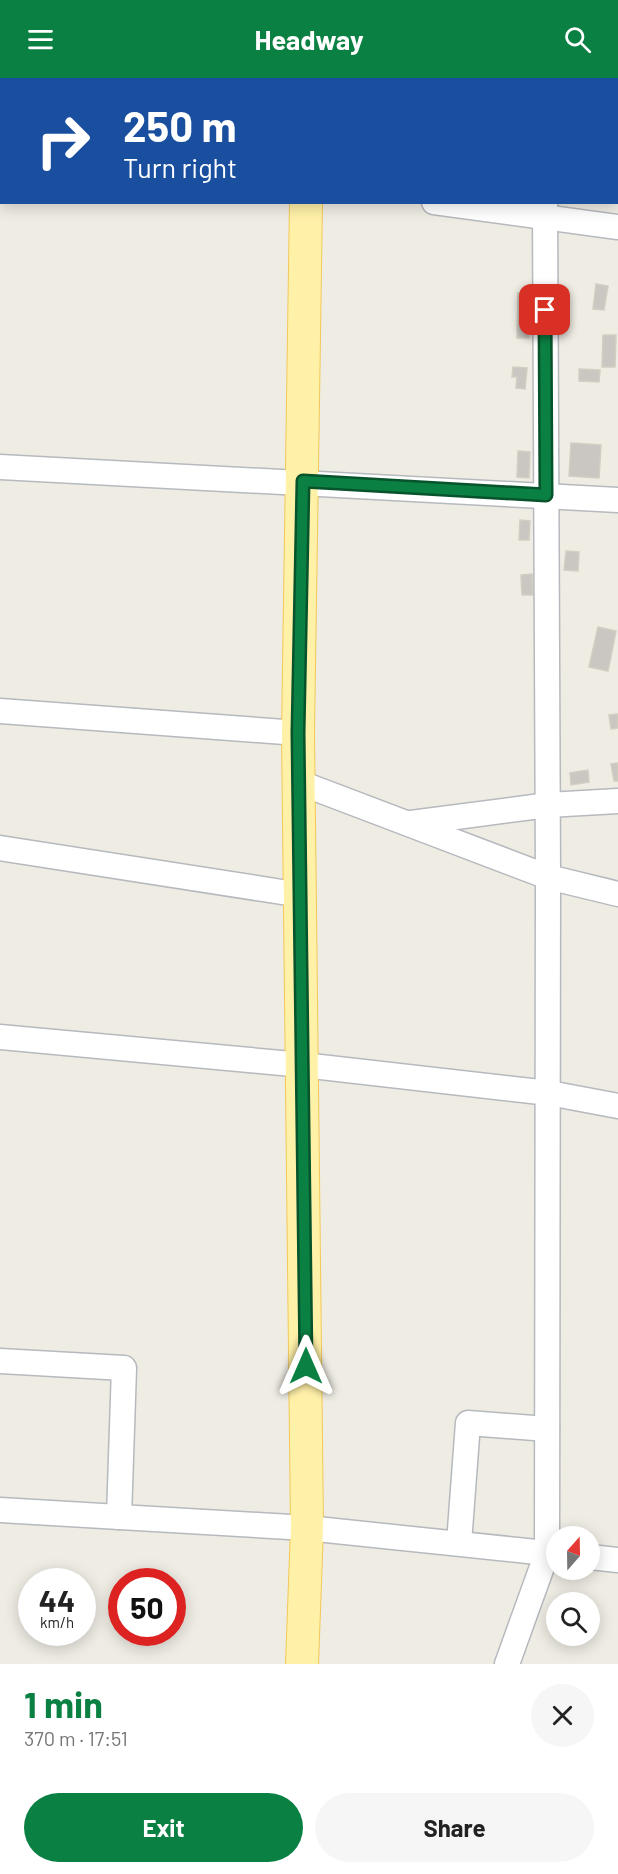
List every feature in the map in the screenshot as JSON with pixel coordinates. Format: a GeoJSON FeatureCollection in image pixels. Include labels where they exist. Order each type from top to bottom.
{"type":"FeatureCollection","features":[{"type":"Feature","properties":{"kind":"main road"},"geometry":{"type":"LineString","coordinates":[[302,1664],[307,1528],[298,733],[306,204]]}},
{"type":"Feature","properties":{"kind":"street"},"geometry":{"type":"LineString","coordinates":[[462,204],[545,210],[618,227]]}},
{"type":"Feature","properties":{"kind":"street"},"geometry":{"type":"LineString","coordinates":[[545,210],[549,1093],[548,1429],[551,1526]]}},
{"type":"Feature","properties":{"kind":"street"},"geometry":{"type":"LineString","coordinates":[[0,467],[303,481],[618,500]]}},
{"type":"Feature","properties":{"kind":"street"},"geometry":{"type":"LineString","coordinates":[[0,711],[298,733]]}},
{"type":"Feature","properties":{"kind":"street"},"geometry":{"type":"LineString","coordinates":[[298,782],[548,877],[618,894]]}},
{"type":"Feature","properties":{"kind":"street"},"geometry":{"type":"LineString","coordinates":[[409,824],[548,805],[618,801]]}},
{"type":"Feature","properties":{"kind":"street"},"geometry":{"type":"LineString","coordinates":[[0,848],[301,895]]}},
{"type":"Feature","properties":{"kind":"street"},"geometry":{"type":"LineString","coordinates":[[0,1037],[303,1065],[549,1093],[618,1106]]}},
{"type":"Feature","properties":{"kind":"street"},"geometry":{"type":"LineString","coordinates":[[0,1361],[124,1368],[119,1517]]}},
{"type":"Feature","properties":{"kind":"street"},"geometry":{"type":"LineString","coordinates":[[459,1544],[468,1423],[548,1429]]}},
{"type":"Feature","properties":{"kind":"street"},"geometry":{"type":"LineString","coordinates":[[0,1510],[307,1528],[546,1552]]}},
{"type":"Feature","properties":{"kind":"street"},"geometry":{"type":"LineString","coordinates":[[600,1558],[618,1560]]}},
{"type":"Feature","properties":{"kind":"street"},"geometry":{"type":"LineString","coordinates":[[507,1664],[546,1568]]}},
{"type":"Feature","properties":{"kind":"building"},"geometry":{"type":"Polygon","coordinates":[[[596,284],[608,286],[604,310],[593,309],[596,284]]]}},
{"type":"Feature","properties":{"kind":"building"},"geometry":{"type":"Polygon","coordinates":[[[518,293],[530,293],[529,338],[517,338],[518,293]]]}},
{"type":"Feature","properties":{"kind":"building"},"geometry":{"type":"Polygon","coordinates":[[[603,335],[616,335],[615,367],[602,367],[603,335]]]}},
{"type":"Feature","properties":{"kind":"building"},"geometry":{"type":"Polygon","coordinates":[[[513,367],[527,368],[525,389],[516,388],[517,377],[512,377],[513,367]]]}},
{"type":"Feature","properties":{"kind":"building"},"geometry":{"type":"Polygon","coordinates":[[[579,369],[600,370],[599,382],[579,381],[579,369]]]}},
{"type":"Feature","properties":{"kind":"building"},"geometry":{"type":"Polygon","coordinates":[[[571,443],[601,445],[599,478],[569,476],[571,443]]]}},
{"type":"Feature","properties":{"kind":"building"},"geometry":{"type":"Polygon","coordinates":[[[518,451],[530,452],[529,478],[517,477],[518,451]]]}},
{"type":"Feature","properties":{"kind":"building"},"geometry":{"type":"Polygon","coordinates":[[[520,520],[530,521],[529,540],[519,540],[520,520]]]}},
{"type":"Feature","properties":{"kind":"building"},"geometry":{"type":"Polygon","coordinates":[[[566,551],[579,552],[578,571],[564,570],[566,551]]]}},
{"type":"Feature","properties":{"kind":"building"},"geometry":{"type":"Polygon","coordinates":[[[532,574],[533,595],[522,595],[521,575],[532,574]]]}},
{"type":"Feature","properties":{"kind":"building"},"geometry":{"type":"Polygon","coordinates":[[[598,627],[616,631],[608,671],[589,667],[598,627]]]}},
{"type":"Feature","properties":{"kind":"building"},"geometry":{"type":"Polygon","coordinates":[[[618,714],[618,728],[611,729],[609,715],[618,714]]]}},
{"type":"Feature","properties":{"kind":"building"},"geometry":{"type":"Polygon","coordinates":[[[618,763],[618,781],[614,781],[611,764],[618,763]]]}},
{"type":"Feature","properties":{"kind":"building"},"geometry":{"type":"Polygon","coordinates":[[[588,770],[589,782],[571,785],[570,773],[588,770]]]}},
{"type":"Feature","properties":{"kind":"route"},"geometry":{"type":"LineString","coordinates":[[306,1366],[298,733],[303,481],[546,495],[545,310]]}}]}
